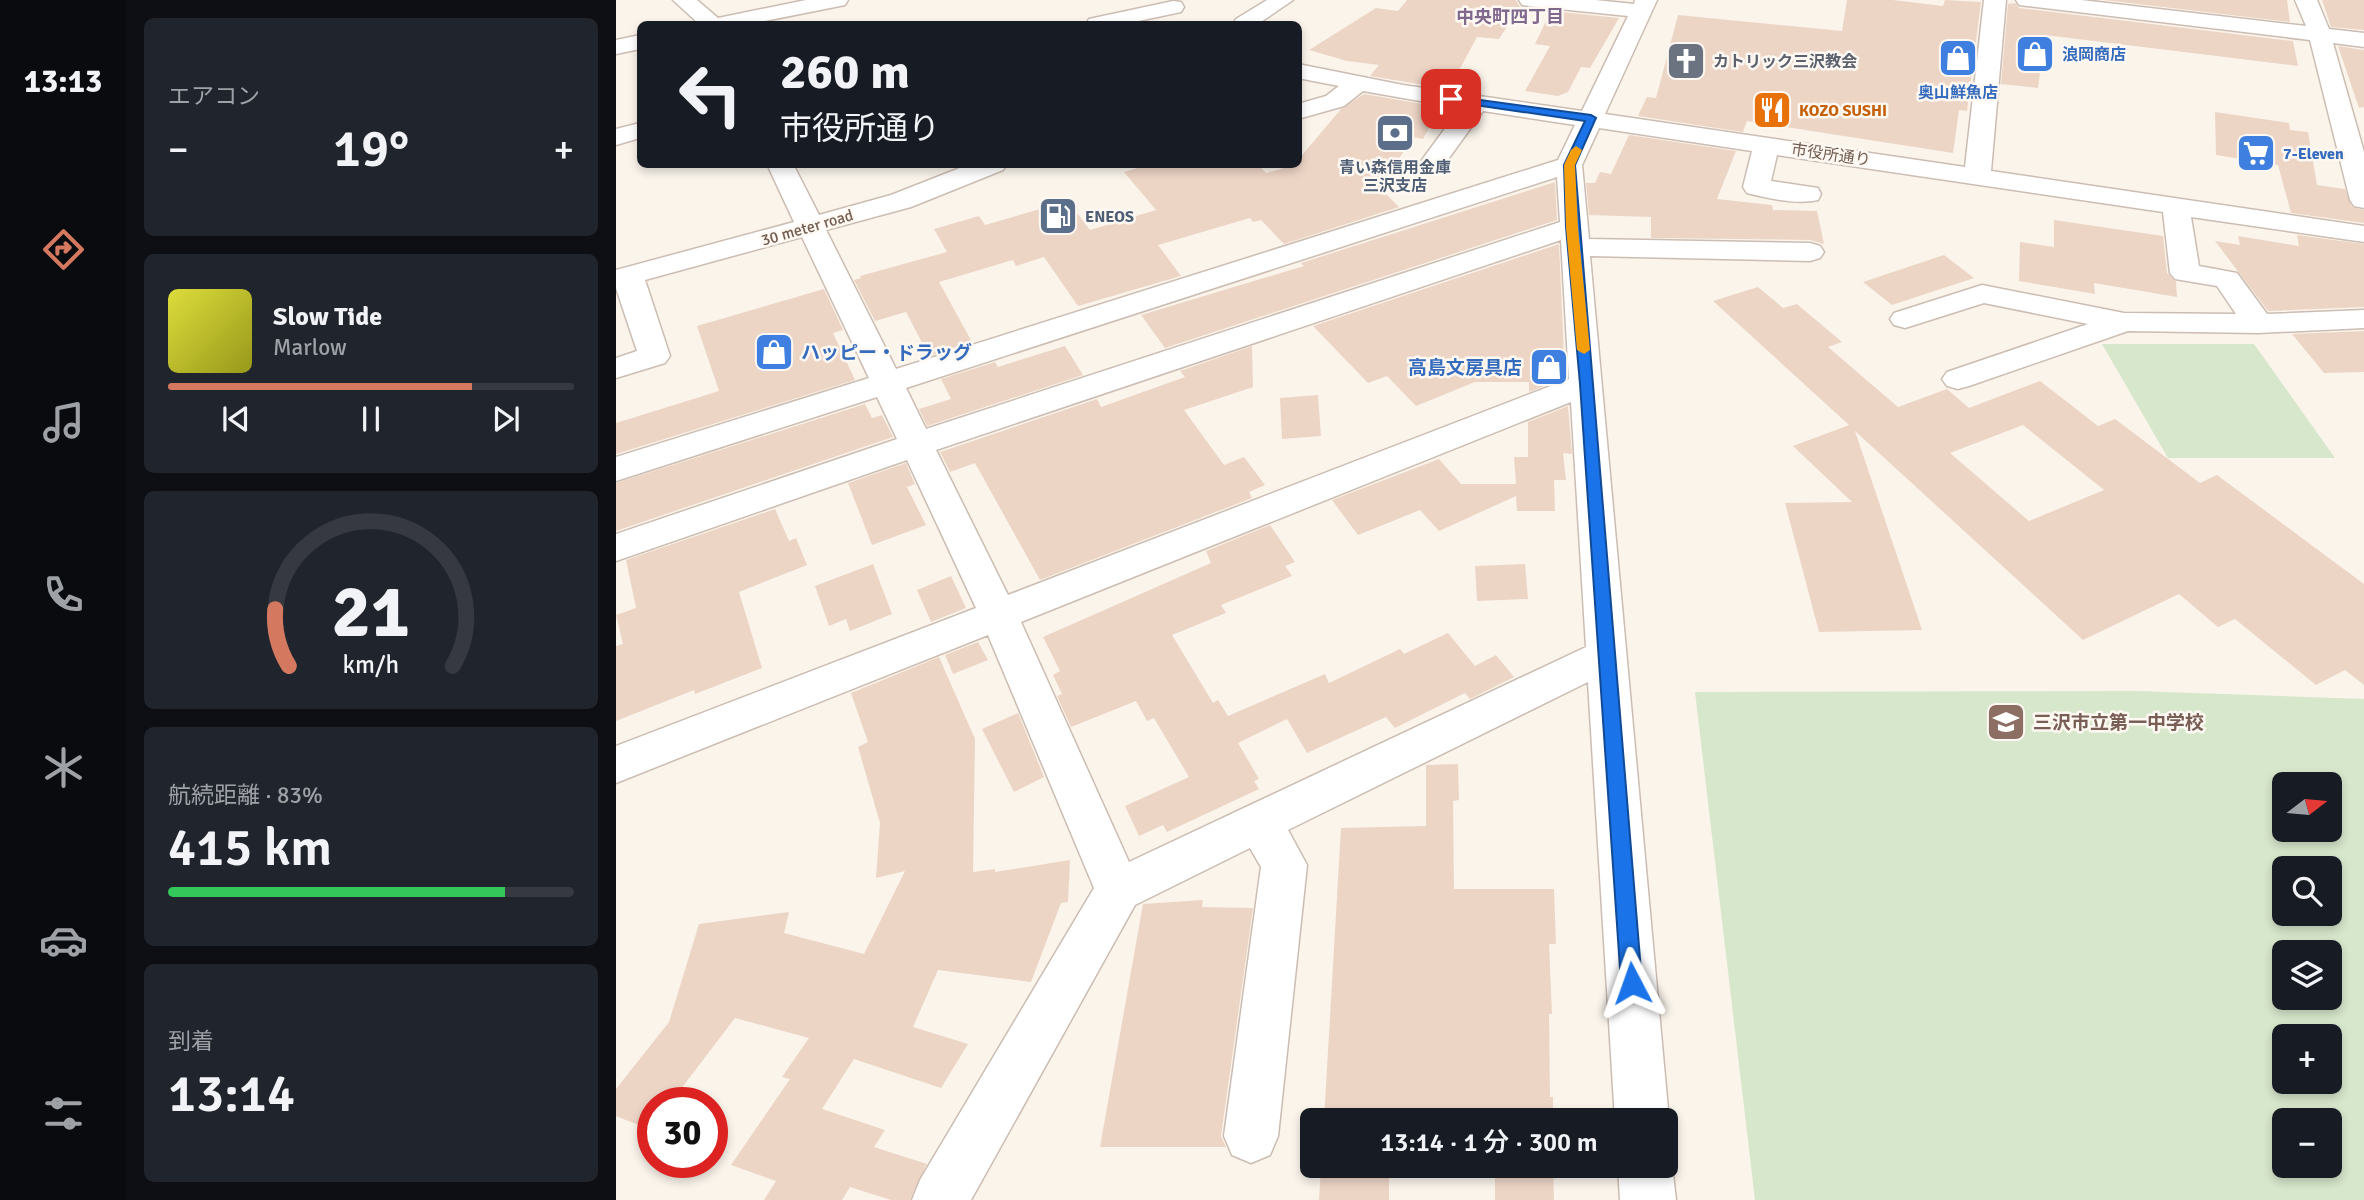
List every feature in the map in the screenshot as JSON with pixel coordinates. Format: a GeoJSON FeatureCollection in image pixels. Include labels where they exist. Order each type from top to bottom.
{"type":"FeatureCollection","features":[{"type":"Feature","properties":{"kind":"street"},"geometry":{"type":"LineString","coordinates":[[684,0],[708,21]]}},
{"type":"Feature","properties":{"kind":"street"},"geometry":{"type":"LineString","coordinates":[[736,21],[837,0]]}},
{"type":"Feature","properties":{"kind":"street"},"geometry":{"type":"LineString","coordinates":[[1249,21],[1282,0]]}},
{"type":"Feature","properties":{"kind":"street"},"geometry":{"type":"LineString","coordinates":[[1530,0],[1644,6],[1569,165],[1641,1108]]}},
{"type":"Feature","properties":{"kind":"street"},"geometry":{"type":"LineString","coordinates":[[1977,176],[1995,0]]}},
{"type":"Feature","properties":{"kind":"street"},"geometry":{"type":"LineString","coordinates":[[2027,0],[2364,40]]}},
{"type":"Feature","properties":{"kind":"street"},"geometry":{"type":"LineString","coordinates":[[2306,0],[2319,35],[2364,200]]}},
{"type":"Feature","properties":{"kind":"street"},"geometry":{"type":"LineString","coordinates":[[1113,21],[1176,9]]}},
{"type":"Feature","properties":{"kind":"street"},"geometry":{"type":"LineString","coordinates":[[616,47],[637,43]]}},
{"type":"Feature","properties":{"kind":"street","name":"市役所通り"},"geometry":{"type":"LineString","coordinates":[[1302,72],[1476,103],[2364,234]]}},
{"type":"Feature","properties":{"kind":"street"},"geometry":{"type":"LineString","coordinates":[[1302,111],[1335,101],[1358,84]]}},
{"type":"Feature","properties":{"kind":"street"},"geometry":{"type":"LineString","coordinates":[[1435,160],[1476,103]]}},
{"type":"Feature","properties":{"kind":"street"},"geometry":{"type":"LineString","coordinates":[[616,137],[637,132]]}},
{"type":"Feature","properties":{"kind":"street"},"geometry":{"type":"LineString","coordinates":[[1767,144],[1756,187],[1808,194]]}},
{"type":"Feature","properties":{"kind":"street"},"geometry":{"type":"LineString","coordinates":[[616,469],[1569,165]]}},
{"type":"Feature","properties":{"kind":"street"},"geometry":{"type":"LineString","coordinates":[[782,168],[998,614],[1118,890]]}},
{"type":"Feature","properties":{"kind":"street","name":"30 meter road"},"geometry":{"type":"LineString","coordinates":[[622,277],[901,201],[984,168]]}},
{"type":"Feature","properties":{"kind":"street"},"geometry":{"type":"LineString","coordinates":[[2176,206],[2176,224],[2185,273],[2227,279],[2258,324]]}},
{"type":"Feature","properties":{"kind":"street"},"geometry":{"type":"LineString","coordinates":[[616,548],[915,445],[1573,237],[1811,252]]}},
{"type":"Feature","properties":{"kind":"street"},"geometry":{"type":"LineString","coordinates":[[616,368],[654,356],[622,277]]}},
{"type":"Feature","properties":{"kind":"street"},"geometry":{"type":"LineString","coordinates":[[1905,319],[1982,294],[2126,322],[2258,324],[2364,319]]}},
{"type":"Feature","properties":{"kind":"street"},"geometry":{"type":"LineString","coordinates":[[1958,379],[2126,322]]}},
{"type":"Feature","properties":{"kind":"street"},"geometry":{"type":"LineString","coordinates":[[616,765],[1587,384]]}},
{"type":"Feature","properties":{"kind":"street"},"geometry":{"type":"LineString","coordinates":[[940,1200],[1118,890],[1607,655]]}},
{"type":"Feature","properties":{"kind":"street"},"geometry":{"type":"LineString","coordinates":[[1251,1136],[1283,865],[1258,821]]}},
{"type":"Feature","properties":{"kind":"street"},"geometry":{"type":"LineString","coordinates":[[1646,1178],[1648,1200]]}},
{"type":"Feature","properties":{"kind":"green space"},"geometry":{"type":"Polygon","coordinates":[[[2102,344],[2254,344],[2335,458],[2168,458],[2102,344]]]}},
{"type":"Feature","properties":{"kind":"green space"},"geometry":{"type":"Polygon","coordinates":[[[2137,691],[2364,699],[2364,1200],[1755,1200],[1695,692],[2137,691]]]}},
{"type":"Feature","properties":{"kind":"building"},"geometry":{"type":"Polygon","coordinates":[[[1407,0],[1516,0],[1520,7],[1499,39],[1477,37],[1449,89],[1370,76],[1379,65],[1347,61],[1309,50],[1376,8],[1398,11],[1407,0]]]}},
{"type":"Feature","properties":{"kind":"building"},"geometry":{"type":"Polygon","coordinates":[[[1847,0],[1893,0],[1943,6],[1945,0],[1981,2],[1967,111],[1959,110],[1953,153],[1747,121],[1743,132],[1638,116],[1647,97],[1656,98],[1678,15],[1842,31],[1847,0]]]}},
{"type":"Feature","properties":{"kind":"building"},"geometry":{"type":"Polygon","coordinates":[[[2104,0],[2287,0],[2290,22],[2104,0]]]}},
{"type":"Feature","properties":{"kind":"building"},"geometry":{"type":"Polygon","coordinates":[[[2322,0],[2364,0],[2364,30],[2331,27],[2322,0]]]}},
{"type":"Feature","properties":{"kind":"building"},"geometry":{"type":"Polygon","coordinates":[[[2015,3],[2019,8],[2293,41],[2298,66],[2045,35],[2038,88],[2001,84],[2008,4],[2015,3]]]}},
{"type":"Feature","properties":{"kind":"building"},"geometry":{"type":"Polygon","coordinates":[[[1551,11],[1619,18],[1590,68],[1581,67],[1568,92],[1558,96],[1525,91],[1550,46],[1535,44],[1551,11]]]}},
{"type":"Feature","properties":{"kind":"building"},"geometry":{"type":"Polygon","coordinates":[[[2338,46],[2364,50],[2364,107],[2359,108],[2338,46]]]}},
{"type":"Feature","properties":{"kind":"building"},"geometry":{"type":"Polygon","coordinates":[[[1364,94],[1440,107],[1423,139],[1413,137],[1380,188],[1399,207],[1284,244],[1261,220],[1253,222],[1250,218],[1158,245],[1181,276],[1078,306],[1044,257],[1016,266],[1013,260],[939,282],[972,342],[929,356],[906,312],[875,321],[854,280],[861,278],[860,276],[947,252],[934,229],[979,216],[985,225],[1068,201],[1090,230],[1156,210],[1124,172],[1138,168],[1262,168],[1266,173],[1284,168],[1302,168],[1302,155],[1341,109],[1364,94]]]}},
{"type":"Feature","properties":{"kind":"building"},"geometry":{"type":"Polygon","coordinates":[[[2215,112],[2289,123],[2290,130],[2308,132],[2317,185],[2345,189],[2352,207],[2364,210],[2364,223],[2291,213],[2278,165],[2216,155],[2215,112]]]}},
{"type":"Feature","properties":{"kind":"building"},"geometry":{"type":"Polygon","coordinates":[[[1629,135],[1736,151],[1717,199],[1772,205],[1773,210],[1817,211],[1824,244],[1810,240],[1651,238],[1651,217],[1589,215],[1586,183],[1595,183],[1600,172],[1611,174],[1629,135]]]}},
{"type":"Feature","properties":{"kind":"building"},"geometry":{"type":"Polygon","coordinates":[[[1555,182],[1557,220],[1165,348],[1141,315],[1304,266],[1301,263],[1555,182]]]}},
{"type":"Feature","properties":{"kind":"building"},"geometry":{"type":"Polygon","coordinates":[[[2054,220],[2163,236],[2167,273],[2176,282],[2177,297],[2094,283],[2095,294],[2019,281],[2020,242],[2054,247],[2054,220]]]}},
{"type":"Feature","properties":{"kind":"building"},"geometry":{"type":"Polygon","coordinates":[[[2297,235],[2364,244],[2364,307],[2268,311],[2215,241],[2240,245],[2238,236],[2299,246],[2297,235]]]}},
{"type":"Feature","properties":{"kind":"building"},"geometry":{"type":"Polygon","coordinates":[[[1559,244],[1565,378],[1529,392],[1529,382],[1475,382],[1416,406],[1387,376],[1368,383],[1313,326],[1559,244]]]}},
{"type":"Feature","properties":{"kind":"building"},"geometry":{"type":"Polygon","coordinates":[[[1944,255],[1974,278],[1892,305],[1863,282],[1944,255]]]}},
{"type":"Feature","properties":{"kind":"building"},"geometry":{"type":"Polygon","coordinates":[[[1758,287],[1783,308],[1797,304],[1842,342],[1828,347],[1898,407],[1947,389],[1969,408],[2040,381],[2098,426],[2115,419],[2200,483],[2217,475],[2364,584],[2364,685],[2345,670],[2316,685],[2235,619],[2218,627],[2179,594],[2083,640],[1855,431],[1922,630],[1819,632],[1785,503],[1852,502],[1793,446],[1849,425],[1713,301],[1758,287]],[[2023,425],[1950,453],[2029,521],[2104,490],[2023,425]]]}},
{"type":"Feature","properties":{"kind":"building","name":"ハッピー・ドラッグ"},"geometry":{"type":"Polygon","coordinates":[[[824,289],[843,330],[833,333],[855,380],[616,454],[616,423],[719,391],[697,326],[824,289]]]}},
{"type":"Feature","properties":{"kind":"building"},"geometry":{"type":"Polygon","coordinates":[[[2364,331],[2364,372],[2324,373],[2292,334],[2364,331]]]}},
{"type":"Feature","properties":{"kind":"building"},"geometry":{"type":"Polygon","coordinates":[[[1065,346],[1083,375],[927,426],[919,409],[951,399],[941,379],[995,362],[998,367],[1065,346]]]}},
{"type":"Feature","properties":{"kind":"building"},"geometry":{"type":"Polygon","coordinates":[[[1252,346],[1253,387],[1184,410],[1224,465],[1244,457],[1265,485],[1249,492],[1252,498],[1040,580],[975,463],[950,472],[940,452],[1097,399],[1101,407],[1185,377],[1180,371],[1252,346]]]}},
{"type":"Feature","properties":{"kind":"building"},"geometry":{"type":"Polygon","coordinates":[[[1318,395],[1321,436],[1282,439],[1280,398],[1318,395]]]}},
{"type":"Feature","properties":{"kind":"building"},"geometry":{"type":"Polygon","coordinates":[[[865,404],[872,418],[882,415],[893,437],[616,531],[616,483],[865,404]]]}},
{"type":"Feature","properties":{"kind":"building"},"geometry":{"type":"Polygon","coordinates":[[[1568,406],[1572,454],[1563,453],[1566,480],[1554,480],[1555,511],[1517,511],[1516,496],[1439,531],[1420,510],[1358,535],[1332,500],[1439,459],[1461,484],[1516,484],[1514,457],[1528,457],[1528,422],[1568,406]]]}},
{"type":"Feature","properties":{"kind":"building"},"geometry":{"type":"Polygon","coordinates":[[[906,463],[915,484],[907,487],[926,525],[872,545],[848,483],[906,463]]]}},
{"type":"Feature","properties":{"kind":"building"},"geometry":{"type":"Polygon","coordinates":[[[775,509],[789,541],[796,538],[807,565],[739,592],[762,668],[695,694],[694,690],[616,721],[616,646],[623,644],[616,615],[636,608],[626,560],[775,509]]]}},
{"type":"Feature","properties":{"kind":"building"},"geometry":{"type":"Polygon","coordinates":[[[1270,525],[1295,562],[1285,566],[1292,576],[1221,605],[1226,613],[1172,635],[1213,703],[1218,700],[1228,716],[1325,674],[1329,683],[1400,649],[1404,654],[1448,633],[1475,666],[1496,655],[1514,677],[1470,699],[1465,693],[1395,728],[1386,717],[1307,753],[1287,719],[1238,743],[1259,779],[1254,781],[1259,789],[1167,832],[1163,825],[1139,836],[1125,806],[1189,777],[1154,718],[1147,721],[1136,701],[1071,727],[1057,696],[1062,694],[1053,675],[1060,671],[1043,637],[1211,563],[1206,551],[1270,525]]]}},
{"type":"Feature","properties":{"kind":"building"},"geometry":{"type":"Polygon","coordinates":[[[873,564],[892,614],[850,631],[846,619],[829,626],[815,586],[873,564]]]}},
{"type":"Feature","properties":{"kind":"building"},"geometry":{"type":"Polygon","coordinates":[[[1525,564],[1528,599],[1477,601],[1475,566],[1525,564]]]}},
{"type":"Feature","properties":{"kind":"building"},"geometry":{"type":"Polygon","coordinates":[[[951,576],[966,608],[931,622],[917,590],[951,576]]]}},
{"type":"Feature","properties":{"kind":"building"},"geometry":{"type":"Polygon","coordinates":[[[978,642],[988,660],[953,674],[945,655],[978,642]]]}},
{"type":"Feature","properties":{"kind":"building"},"geometry":{"type":"Polygon","coordinates":[[[939,657],[975,739],[973,872],[995,869],[995,872],[1070,860],[1068,902],[1061,903],[1031,982],[938,970],[913,1027],[968,1044],[941,1088],[854,1059],[822,1109],[885,1130],[874,1147],[927,1164],[910,1200],[891,1200],[850,1187],[842,1200],[764,1200],[776,1181],[731,1165],[790,1079],[782,1077],[809,1038],[735,1018],[682,1087],[637,1087],[637,1125],[616,1116],[616,1089],[669,1022],[699,924],[789,912],[784,933],[864,954],[905,871],[876,878],[880,823],[858,747],[868,742],[851,693],[939,657]]]}},
{"type":"Feature","properties":{"kind":"building"},"geometry":{"type":"Polygon","coordinates":[[[1018,713],[1044,777],[1014,792],[982,729],[1018,713]]]}},
{"type":"Feature","properties":{"kind":"building"},"geometry":{"type":"Polygon","coordinates":[[[1458,764],[1459,800],[1453,801],[1454,889],[1554,889],[1556,944],[1549,944],[1552,1014],[1549,1014],[1550,1097],[1553,1097],[1553,1108],[1325,1108],[1341,828],[1426,826],[1426,765],[1458,764]]]}},
{"type":"Feature","properties":{"kind":"building"},"geometry":{"type":"Polygon","coordinates":[[[1203,900],[1202,907],[1253,908],[1221,1136],[1226,1147],[1100,1147],[1143,904],[1203,900]]]}},
{"type":"Feature","properties":{"kind":"building"},"geometry":{"type":"Polygon","coordinates":[[[1320,1178],[1389,1178],[1389,1200],[1319,1200],[1320,1178]]]}},
{"type":"Feature","properties":{"kind":"building"},"geometry":{"type":"Polygon","coordinates":[[[1495,1178],[1553,1178],[1554,1200],[1495,1200],[1495,1178]]]}},
{"type":"Feature","properties":{"kind":"slow traffic"},"geometry":{"type":"LineString","coordinates":[[1576,150],[1569,165],[1584,350]]}},
{"type":"Feature","properties":{"kind":"place","name":"浪岡商店"},"geometry":{"type":"Point","coordinates":[2035,54]}},
{"type":"Feature","properties":{"kind":"place","name":"奥山鮮魚店"},"geometry":{"type":"Point","coordinates":[1958,58]}},
{"type":"Feature","properties":{"kind":"place","name":"カトリック三沢教会"},"geometry":{"type":"Point","coordinates":[1686,61]}},
{"type":"Feature","properties":{"kind":"place","name":"KOZO SUSHI"},"geometry":{"type":"Point","coordinates":[1772,110]}},
{"type":"Feature","properties":{"kind":"place","name":"青い森信用金庫 三沢支店"},"geometry":{"type":"Point","coordinates":[1395,133]}},
{"type":"Feature","properties":{"kind":"place","name":"7-Eleven"},"geometry":{"type":"Point","coordinates":[2256,153]}},
{"type":"Feature","properties":{"kind":"place","name":"ENEOS"},"geometry":{"type":"Point","coordinates":[1058,216]}},
{"type":"Feature","properties":{"kind":"place","name":"ハッピー・ドラッグ"},"geometry":{"type":"Point","coordinates":[774,352]}},
{"type":"Feature","properties":{"kind":"place","name":"高島文房具店"},"geometry":{"type":"Point","coordinates":[1549,367]}},
{"type":"Feature","properties":{"kind":"place","name":"三沢市立第一中学校"},"geometry":{"type":"Point","coordinates":[2006,722]}},
{"type":"Feature","properties":{"kind":"district","name":"中央町四丁目"},"geometry":{"type":"Point","coordinates":[1510,17]}},
{"type":"Feature","properties":{"kind":"route"},"geometry":{"type":"LineString","coordinates":[[1451,99],[1591,118],[1569,165],[1632,983]]}}]}
